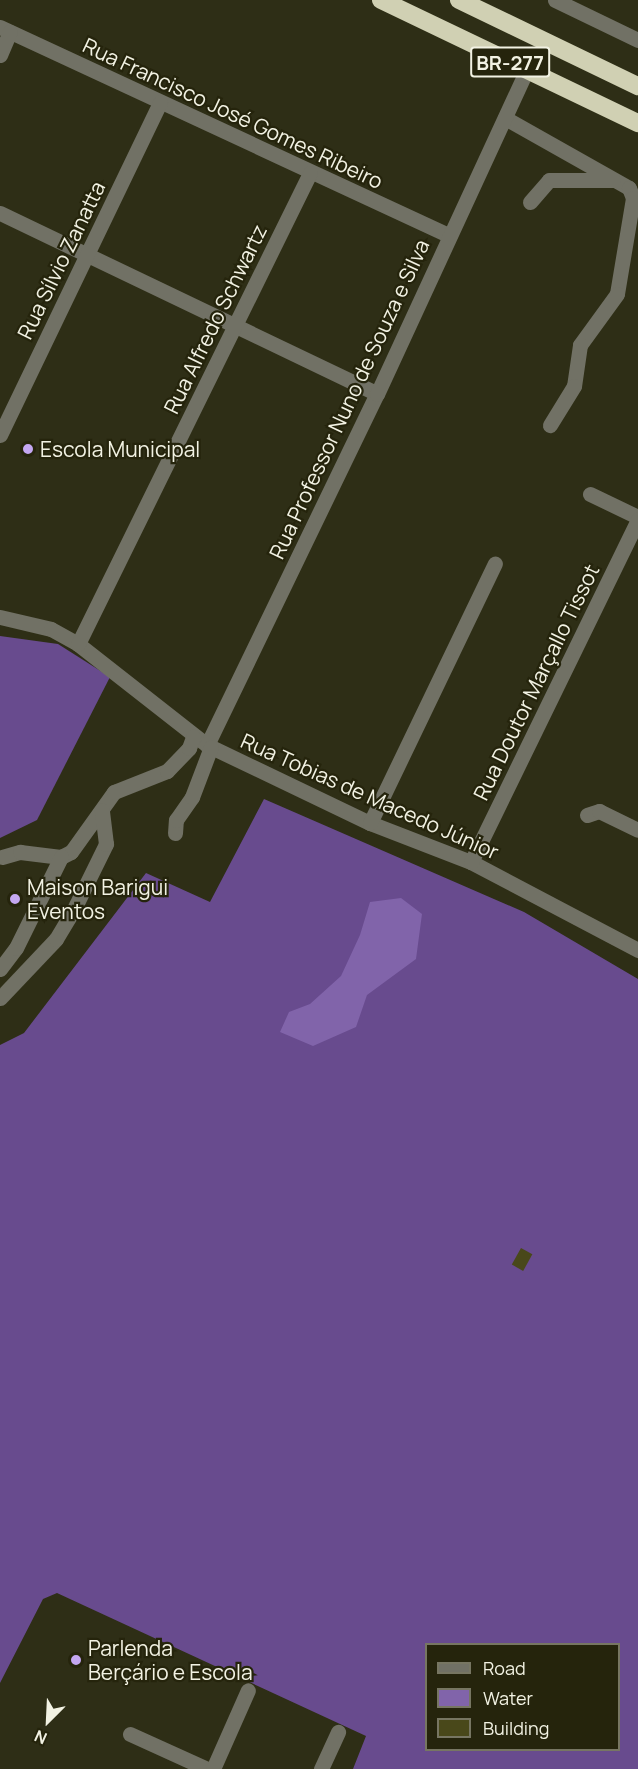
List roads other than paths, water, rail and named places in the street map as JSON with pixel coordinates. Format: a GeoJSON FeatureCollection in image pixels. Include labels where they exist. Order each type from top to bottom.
{"type":"FeatureCollection","features":[{"type":"Feature","properties":{"kind":"highway","name":"BR-277"},"geometry":{"type":"LineString","coordinates":[[381,0],[638,123]]}},
{"type":"Feature","properties":{"kind":"highway","name":"BR-277"},"geometry":{"type":"LineString","coordinates":[[459,0],[638,86]]}},
{"type":"Feature","properties":{"kind":"street"},"geometry":{"type":"LineString","coordinates":[[555,0],[638,40]]}},
{"type":"Feature","properties":{"kind":"street"},"geometry":{"type":"LineString","coordinates":[[0,56],[5,29]]}},
{"type":"Feature","properties":{"kind":"street","name":"Rua Francisco José Gomes Ribeiro"},"geometry":{"type":"LineString","coordinates":[[5,29],[310,173],[449,235]]}},
{"type":"Feature","properties":{"kind":"street","name":"Rua Professor Nuno de Souza e Silva"},"geometry":{"type":"LineString","coordinates":[[203,743],[377,394],[527,70]]}},
{"type":"Feature","properties":{"kind":"street","name":"Rua Sílvio Zanatta"},"geometry":{"type":"LineString","coordinates":[[0,435],[160,103]]}},
{"type":"Feature","properties":{"kind":"street"},"geometry":{"type":"LineString","coordinates":[[505,118],[629,188],[633,198],[621,281],[611,304],[580,345],[574,386],[550,425]]}},
{"type":"Feature","properties":{"kind":"street","name":"Rua Alfredo Schwartz"},"geometry":{"type":"LineString","coordinates":[[78,644],[310,173]]}},
{"type":"Feature","properties":{"kind":"street"},"geometry":{"type":"LineString","coordinates":[[530,202],[549,180],[616,180]]}},
{"type":"Feature","properties":{"kind":"street"},"geometry":{"type":"LineString","coordinates":[[0,213],[377,394]]}},
{"type":"Feature","properties":{"kind":"street"},"geometry":{"type":"LineString","coordinates":[[590,494],[638,519]]}},
{"type":"Feature","properties":{"kind":"street","name":"Rua Doutor Marçallo Tissot"},"geometry":{"type":"LineString","coordinates":[[471,862],[638,519]]}},
{"type":"Feature","properties":{"kind":"street"},"geometry":{"type":"LineString","coordinates":[[370,823],[495,562]]}},
{"type":"Feature","properties":{"kind":"street","name":"Rua Tobias de Macedo Júnior"},"geometry":{"type":"LineString","coordinates":[[0,617],[51,629],[78,644],[203,743],[370,823],[471,862],[638,950]]}},
{"type":"Feature","properties":{"kind":"street"},"geometry":{"type":"LineString","coordinates":[[2,857],[20,852],[43,858],[61,857],[71,852],[114,792],[167,771],[189,748],[203,743]]}},
{"type":"Feature","properties":{"kind":"street"},"geometry":{"type":"LineString","coordinates":[[175,833],[176,820],[192,797],[203,743]]}},
{"type":"Feature","properties":{"kind":"street"},"geometry":{"type":"LineString","coordinates":[[0,998],[56,939],[73,911],[106,844],[102,810]]}},
{"type":"Feature","properties":{"kind":"street"},"geometry":{"type":"LineString","coordinates":[[587,814],[599,811],[638,830]]}},
{"type":"Feature","properties":{"kind":"street"},"geometry":{"type":"LineString","coordinates":[[0,969],[16,948],[61,857]]}},
{"type":"Feature","properties":{"kind":"street"},"geometry":{"type":"LineString","coordinates":[[213,1769],[248,1690]]}},
{"type":"Feature","properties":{"kind":"street"},"geometry":{"type":"LineString","coordinates":[[321,1769],[338,1732]]}},
{"type":"Feature","properties":{"kind":"street"},"geometry":{"type":"LineString","coordinates":[[130,1734],[207,1769]]}},
{"type":"Feature","properties":{"kind":"water"},"geometry":{"type":"Polygon","coordinates":[[[401,898],[422,914],[416,959],[367,995],[356,1027],[313,1046],[280,1032],[289,1012],[310,1004],[341,976],[360,935],[370,902],[401,898]]]}},
{"type":"Feature","properties":{"kind":"place","name":"Escola Municipal"},"geometry":{"type":"Point","coordinates":[28,449]}},
{"type":"Feature","properties":{"kind":"place","name":"Maison Barigui Eventos"},"geometry":{"type":"Point","coordinates":[15,899]}},
{"type":"Feature","properties":{"kind":"place","name":"Parlenda Berçário e Escola"},"geometry":{"type":"Point","coordinates":[76,1660]}}]}
